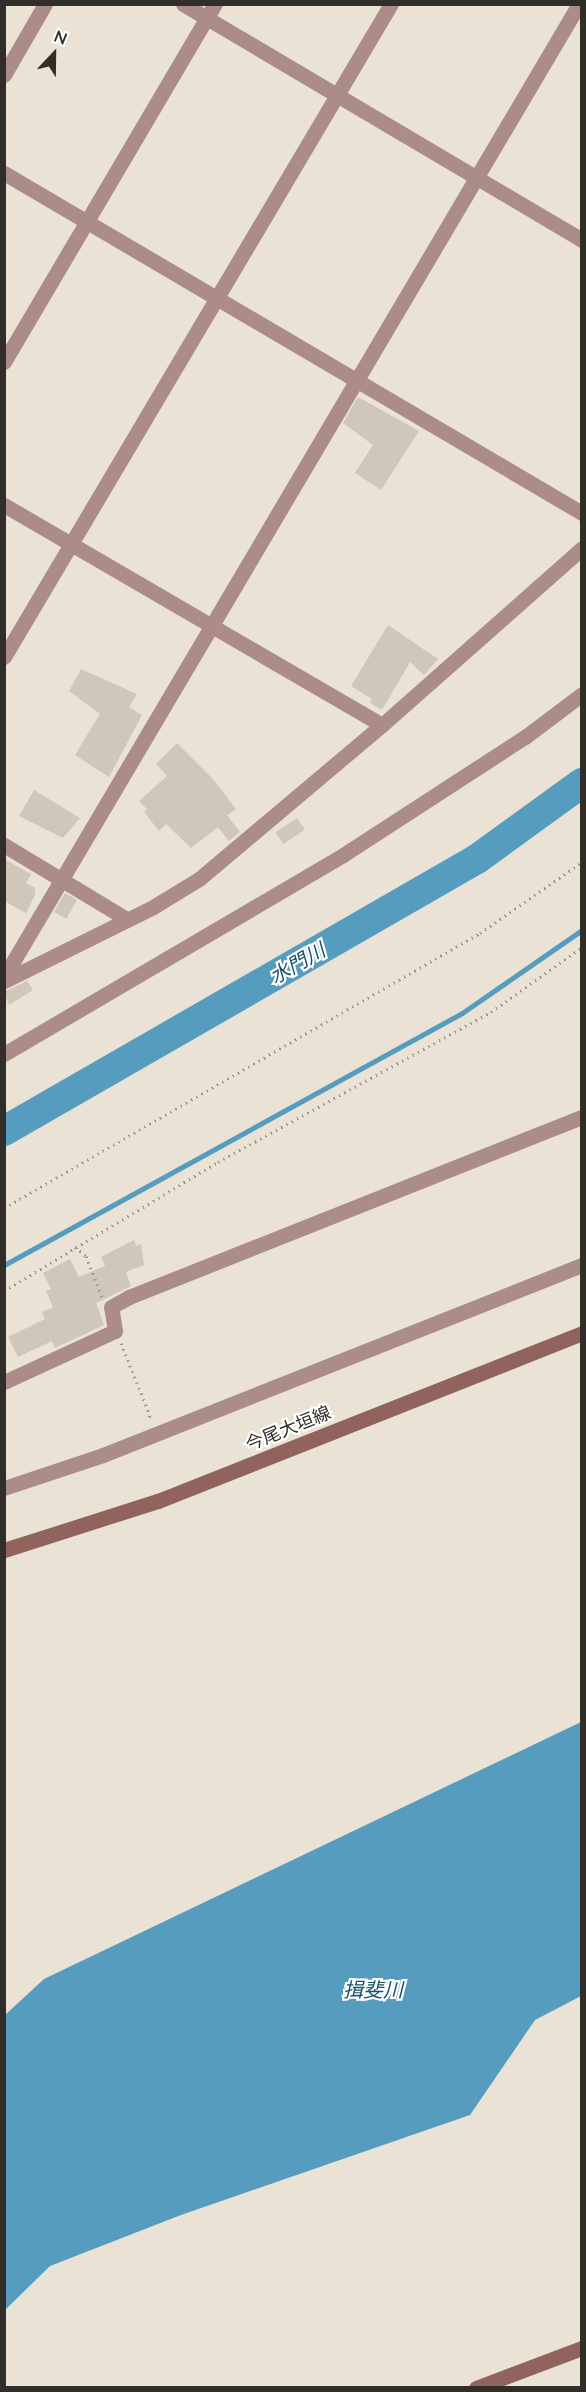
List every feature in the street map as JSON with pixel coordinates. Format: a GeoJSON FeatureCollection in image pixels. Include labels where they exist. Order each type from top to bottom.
{"type":"FeatureCollection","features":[{"type":"Feature","properties":{"kind":"main road","name":"今尾大垣線"},"geometry":{"type":"LineString","coordinates":[[4,1550],[158,1501],[582,1333]]}},
{"type":"Feature","properties":{"kind":"main road"},"geometry":{"type":"LineString","coordinates":[[476,2388],[582,2348]]}},
{"type":"Feature","properties":{"kind":"street"},"geometry":{"type":"LineString","coordinates":[[4,75],[45,4]]}},
{"type":"Feature","properties":{"kind":"street"},"geometry":{"type":"LineString","coordinates":[[183,4],[211,11],[337,96],[582,240]]}},
{"type":"Feature","properties":{"kind":"street"},"geometry":{"type":"LineString","coordinates":[[4,657],[218,300],[391,4]]}},
{"type":"Feature","properties":{"kind":"street"},"geometry":{"type":"LineString","coordinates":[[4,977],[474,178],[579,6]]}},
{"type":"Feature","properties":{"kind":"street"},"geometry":{"type":"LineString","coordinates":[[4,362],[211,11]]}},
{"type":"Feature","properties":{"kind":"street"},"geometry":{"type":"LineString","coordinates":[[4,173],[354,381],[582,513]]}},
{"type":"Feature","properties":{"kind":"street"},"geometry":{"type":"LineString","coordinates":[[4,505],[382,725]]}},
{"type":"Feature","properties":{"kind":"street"},"geometry":{"type":"LineString","coordinates":[[4,981],[125,918],[153,907],[199,879],[382,725],[582,548]]}},
{"type":"Feature","properties":{"kind":"street"},"geometry":{"type":"LineString","coordinates":[[4,1054],[343,855],[525,736],[582,694]]}},
{"type":"Feature","properties":{"kind":"street"},"geometry":{"type":"LineString","coordinates":[[4,845],[125,918]]}},
{"type":"Feature","properties":{"kind":"street"},"geometry":{"type":"LineString","coordinates":[[4,1382],[116,1331],[111,1307],[582,1118]]}},
{"type":"Feature","properties":{"kind":"street"},"geometry":{"type":"LineString","coordinates":[[4,1488],[103,1455],[582,1265]]}},
{"type":"Feature","properties":{"kind":"path"},"geometry":{"type":"LineString","coordinates":[[4,1208],[480,933],[582,861]]}},
{"type":"Feature","properties":{"kind":"path"},"geometry":{"type":"LineString","coordinates":[[4,1290],[218,1162],[491,1012],[582,947]]}},
{"type":"Feature","properties":{"kind":"path"},"geometry":{"type":"LineString","coordinates":[[75,1247],[86,1256],[103,1302],[111,1307]]}},
{"type":"Feature","properties":{"kind":"path"},"geometry":{"type":"LineString","coordinates":[[116,1331],[150,1416],[142,1423]]}},
{"type":"Feature","properties":{"kind":"water","name":"揖斐川"},"geometry":{"type":"Polygon","coordinates":[[[581,1722],[581,1996],[535,2020],[470,2115],[181,2215],[50,2266],[5,2310],[5,2015],[44,1979],[581,1722]]]}},
{"type":"Feature","properties":{"kind":"building"},"geometry":{"type":"Polygon","coordinates":[[[358,397],[419,431],[381,490],[355,473],[373,445],[343,423],[358,397]]]}},
{"type":"Feature","properties":{"kind":"building"},"geometry":{"type":"Polygon","coordinates":[[[388,625],[438,659],[424,675],[410,662],[382,710],[370,703],[372,699],[351,686],[388,625]]]}},
{"type":"Feature","properties":{"kind":"building"},"geometry":{"type":"Polygon","coordinates":[[[81,669],[137,694],[129,707],[142,715],[109,777],[75,755],[100,714],[69,691],[81,669]]]}},
{"type":"Feature","properties":{"kind":"building"},"geometry":{"type":"Polygon","coordinates":[[[177,743],[214,780],[236,809],[227,815],[240,832],[229,841],[218,827],[191,848],[166,824],[159,831],[144,812],[147,809],[139,801],[167,776],[156,764],[177,743]]]}},
{"type":"Feature","properties":{"kind":"building"},"geometry":{"type":"Polygon","coordinates":[[[34,790],[80,818],[63,838],[19,816],[34,790]]]}},
{"type":"Feature","properties":{"kind":"building"},"geometry":{"type":"Polygon","coordinates":[[[297,818],[305,830],[283,844],[275,833],[297,818]]]}},
{"type":"Feature","properties":{"kind":"building"},"geometry":{"type":"Polygon","coordinates":[[[4,859],[31,874],[26,883],[35,888],[35,895],[26,913],[4,901],[4,859]]]}},
{"type":"Feature","properties":{"kind":"building"},"geometry":{"type":"Polygon","coordinates":[[[65,893],[77,900],[66,919],[54,912],[65,893]]]}},
{"type":"Feature","properties":{"kind":"building"},"geometry":{"type":"Polygon","coordinates":[[[27,981],[33,990],[9,1005],[4,992],[27,981]]]}},
{"type":"Feature","properties":{"kind":"building"},"geometry":{"type":"Polygon","coordinates":[[[134,1240],[136,1246],[141,1244],[144,1265],[126,1272],[131,1286],[96,1303],[104,1325],[55,1348],[52,1341],[18,1357],[8,1337],[45,1319],[42,1312],[53,1307],[46,1291],[51,1289],[43,1273],[70,1259],[79,1277],[105,1266],[101,1257],[134,1240]]]}},
{"type":"Feature","properties":{"kind":"waterway","name":"水門川"},"geometry":{"type":"LineString","coordinates":[[4,1131],[477,859],[582,783]]}},
{"type":"Feature","properties":{"kind":"waterway"},"geometry":{"type":"LineString","coordinates":[[4,1265],[462,1013],[582,930]]}}]}
